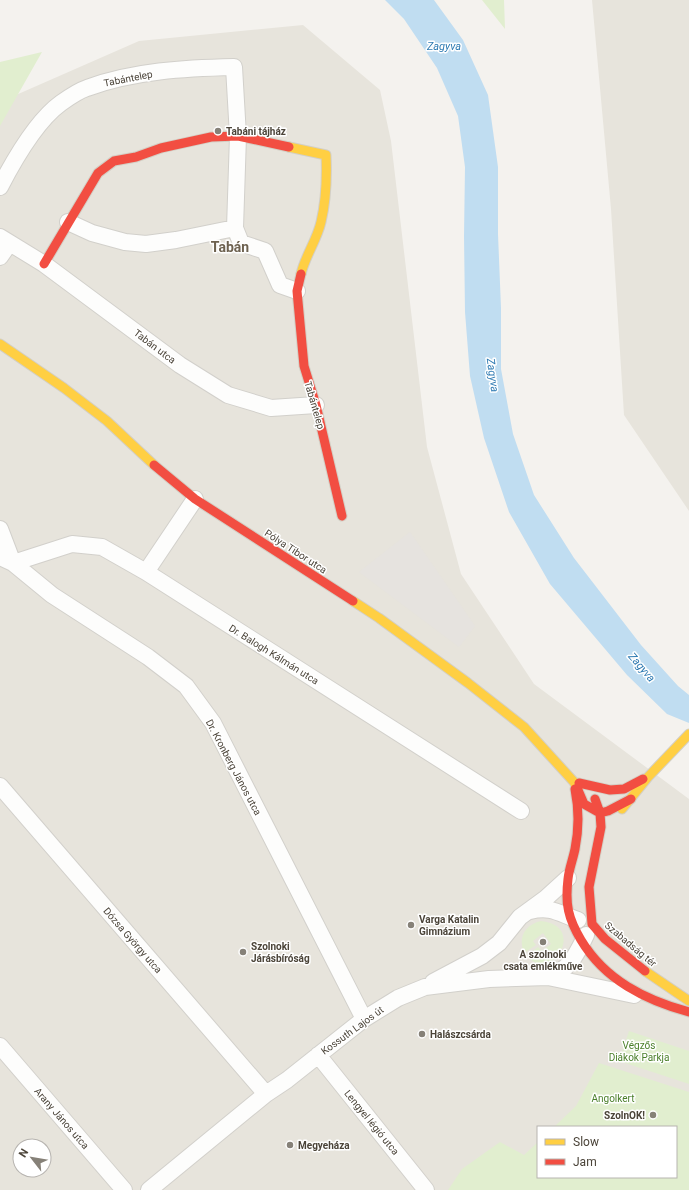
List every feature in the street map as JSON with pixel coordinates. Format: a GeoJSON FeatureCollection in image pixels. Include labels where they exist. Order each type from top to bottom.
{"type":"FeatureCollection","features":[{"type":"Feature","properties":{"kind":"street","name":"Tabántelep"},"geometry":{"type":"LineString","coordinates":[[0,187],[10,168],[40,123],[60,104],[86,88],[136,75],[199,68],[234,67],[238,136],[235,228]]}},
{"type":"Feature","properties":{"kind":"street","name":"Tabántelep"},"geometry":{"type":"LineString","coordinates":[[44,264],[98,173],[114,161],[136,157],[161,148],[211,137],[238,136],[326,155],[328,178],[321,223],[303,266],[297,291],[304,366],[316,405],[342,516]]}},
{"type":"Feature","properties":{"kind":"street"},"geometry":{"type":"LineString","coordinates":[[68,222],[92,233],[125,242],[146,244],[176,240],[235,228],[241,243],[265,251],[280,285],[297,291]]}},
{"type":"Feature","properties":{"kind":"street","name":"Tabán utca"},"geometry":{"type":"LineString","coordinates":[[3,246],[44,264],[180,365],[228,395],[270,408],[316,405]]}},
{"type":"Feature","properties":{"kind":"street","name":"Pólya Tibor utca"},"geometry":{"type":"LineString","coordinates":[[0,344],[64,388],[107,421],[160,471],[195,499],[379,618],[468,683],[524,727],[574,782],[596,800],[600,813],[601,827]]}},
{"type":"Feature","properties":{"kind":"street"},"geometry":{"type":"LineString","coordinates":[[0,356],[28,364]]}},
{"type":"Feature","properties":{"kind":"street"},"geometry":{"type":"LineString","coordinates":[[146,572],[195,499]]}},
{"type":"Feature","properties":{"kind":"street","name":"Dr. Kronberg János utca"},"geometry":{"type":"LineString","coordinates":[[0,529],[7,560],[52,595],[148,657],[186,686],[212,723],[364,1019]]}},
{"type":"Feature","properties":{"kind":"street","name":"Dr. Balogh Kálmán utca"},"geometry":{"type":"LineString","coordinates":[[7,560],[72,544],[102,547],[146,572],[522,811]]}},
{"type":"Feature","properties":{"kind":"street"},"geometry":{"type":"LineString","coordinates":[[599,839],[648,777],[689,734]]}},
{"type":"Feature","properties":{"kind":"street"},"geometry":{"type":"LineString","coordinates":[[648,777],[624,789],[610,790],[574,782],[578,806],[578,824],[574,858],[568,878],[569,917],[582,943],[600,967],[617,981],[643,996],[673,1008],[689,1012]]}},
{"type":"Feature","properties":{"kind":"street","name":"Dózsa György utca"},"geometry":{"type":"LineString","coordinates":[[0,786],[266,1094]]}},
{"type":"Feature","properties":{"kind":"street"},"geometry":{"type":"LineString","coordinates":[[600,813],[608,811],[631,799]]}},
{"type":"Feature","properties":{"kind":"street"},"geometry":{"type":"LineString","coordinates":[[425,987],[482,956],[499,943],[520,917],[530,911],[568,878],[587,844],[601,827],[631,799]]}},
{"type":"Feature","properties":{"kind":"street","name":"Szabadság tér"},"geometry":{"type":"LineString","coordinates":[[601,827],[589,887],[592,924],[605,939],[649,974],[689,1001]]}},
{"type":"Feature","properties":{"kind":"street"},"geometry":{"type":"LineString","coordinates":[[530,911],[541,908],[553,910],[592,924],[567,967],[548,977]]}},
{"type":"Feature","properties":{"kind":"street","name":"Kossuth Lajos út"},"geometry":{"type":"LineString","coordinates":[[149,1190],[266,1094],[287,1080],[364,1019],[398,998],[425,987],[489,979],[548,977],[643,996]]}},
{"type":"Feature","properties":{"kind":"street","name":"Arany János utca"},"geometry":{"type":"LineString","coordinates":[[0,1046],[124,1190]]}},
{"type":"Feature","properties":{"kind":"street","name":"Lengyel légió utca"},"geometry":{"type":"LineString","coordinates":[[318,1055],[426,1190]]}},
{"type":"Feature","properties":{"kind":"shaded area"},"geometry":{"type":"Polygon","coordinates":[[[592,0],[689,0],[689,511],[624,415],[611,209],[592,0]]]}},
{"type":"Feature","properties":{"kind":"shaded area"},"geometry":{"type":"Polygon","coordinates":[[[303,25],[380,90],[391,141],[427,447],[461,574],[534,684],[689,799],[689,1190],[0,1190],[0,102],[139,41],[303,25]]]}},
{"type":"Feature","properties":{"kind":"shaded area"},"geometry":{"type":"Polygon","coordinates":[[[410,532],[475,626],[459,647],[359,572],[410,532]]]}},
{"type":"Feature","properties":{"kind":"green space"},"geometry":{"type":"Polygon","coordinates":[[[482,0],[504,0],[505,29],[482,0]]]}},
{"type":"Feature","properties":{"kind":"green space"},"geometry":{"type":"Polygon","coordinates":[[[42,52],[0,126],[0,62],[42,52]]]}},
{"type":"Feature","properties":{"kind":"green space"},"geometry":{"type":"Polygon","coordinates":[[[541,921],[555,925],[562,933],[564,942],[561,951],[554,959],[546,963],[536,963],[527,956],[538,947],[542,951],[551,944],[543,933],[533,941],[536,945],[524,953],[522,947],[522,937],[530,926],[541,921]]]}},
{"type":"Feature","properties":{"kind":"green space","name":"Végzős Diákok Parkja"},"geometry":{"type":"Polygon","coordinates":[[[629,1031],[689,1051],[689,1084],[619,1061],[629,1031]]]}},
{"type":"Feature","properties":{"kind":"green space","name":"Angolkert"},"geometry":{"type":"Polygon","coordinates":[[[599,1063],[689,1092],[689,1190],[448,1190],[462,1169],[500,1142],[524,1155],[537,1143],[537,1178],[677,1178],[677,1126],[555,1126],[576,1106],[599,1063]]]}},
{"type":"Feature","properties":{"kind":"water","name":"Zagyva"},"geometry":{"type":"Polygon","coordinates":[[[385,0],[434,0],[463,40],[488,95],[498,167],[501,369],[513,434],[534,495],[574,558],[641,645],[678,686],[689,695],[689,723],[667,714],[627,675],[550,584],[509,512],[484,438],[470,376],[465,312],[465,167],[458,116],[437,68],[404,19],[385,0]]]}},
{"type":"Feature","properties":{"kind":"traffic: slow"},"geometry":{"type":"LineString","coordinates":[[289,147],[326,155],[326,189],[323,214],[317,235],[305,261],[301,274]]}},
{"type":"Feature","properties":{"kind":"traffic: slow"},"geometry":{"type":"LineString","coordinates":[[0,344],[64,388],[107,421],[154,465]]}},
{"type":"Feature","properties":{"kind":"traffic: slow"},"geometry":{"type":"LineString","coordinates":[[353,601],[379,618],[468,683],[524,727],[574,782],[578,790]]}},
{"type":"Feature","properties":{"kind":"traffic: slow"},"geometry":{"type":"LineString","coordinates":[[622,809],[648,777],[689,734]]}},
{"type":"Feature","properties":{"kind":"traffic: slow"},"geometry":{"type":"LineString","coordinates":[[645,971],[689,1001]]}},
{"type":"Feature","properties":{"kind":"traffic: jam"},"geometry":{"type":"LineString","coordinates":[[44,264],[98,173],[114,161],[136,157],[161,148],[211,137],[238,136],[289,147]]}},
{"type":"Feature","properties":{"kind":"traffic: jam"},"geometry":{"type":"LineString","coordinates":[[301,274],[297,291],[304,366],[316,405],[342,516]]}},
{"type":"Feature","properties":{"kind":"traffic: jam"},"geometry":{"type":"LineString","coordinates":[[154,465],[195,499],[353,601]]}},
{"type":"Feature","properties":{"kind":"traffic: jam"},"geometry":{"type":"LineString","coordinates":[[579,783],[610,790],[624,789],[643,779]]}},
{"type":"Feature","properties":{"kind":"traffic: jam"},"geometry":{"type":"LineString","coordinates":[[575,789],[578,812],[577,834],[567,888],[568,911],[573,925],[591,954],[614,977],[642,994],[689,1012]]}},
{"type":"Feature","properties":{"kind":"traffic: jam"},"geometry":{"type":"LineString","coordinates":[[578,790],[584,804],[600,813],[608,811],[631,799]]}},
{"type":"Feature","properties":{"kind":"traffic: jam"},"geometry":{"type":"LineString","coordinates":[[595,799],[600,813],[601,827],[589,887],[592,924],[605,939],[645,971]]}},
{"type":"Feature","properties":{"kind":"place","name":"Tabáni tájház"},"geometry":{"type":"Point","coordinates":[218,131]}},
{"type":"Feature","properties":{"kind":"place","name":"Varga Katalin Gimnázium"},"geometry":{"type":"Point","coordinates":[411,925]}},
{"type":"Feature","properties":{"kind":"place","name":"A szolnoki csata emlékműve"},"geometry":{"type":"Point","coordinates":[543,942]}},
{"type":"Feature","properties":{"kind":"place","name":"Szolnoki Járásbíróság"},"geometry":{"type":"Point","coordinates":[243,952]}},
{"type":"Feature","properties":{"kind":"place","name":"Halászcsárda"},"geometry":{"type":"Point","coordinates":[422,1034]}},
{"type":"Feature","properties":{"kind":"place","name":"SzolnOK!"},"geometry":{"type":"Point","coordinates":[653,1115]}},
{"type":"Feature","properties":{"kind":"place","name":"Megyeháza"},"geometry":{"type":"Point","coordinates":[290,1145]}},
{"type":"Feature","properties":{"kind":"district","name":"Tabán"},"geometry":{"type":"Point","coordinates":[230,247]}}]}
